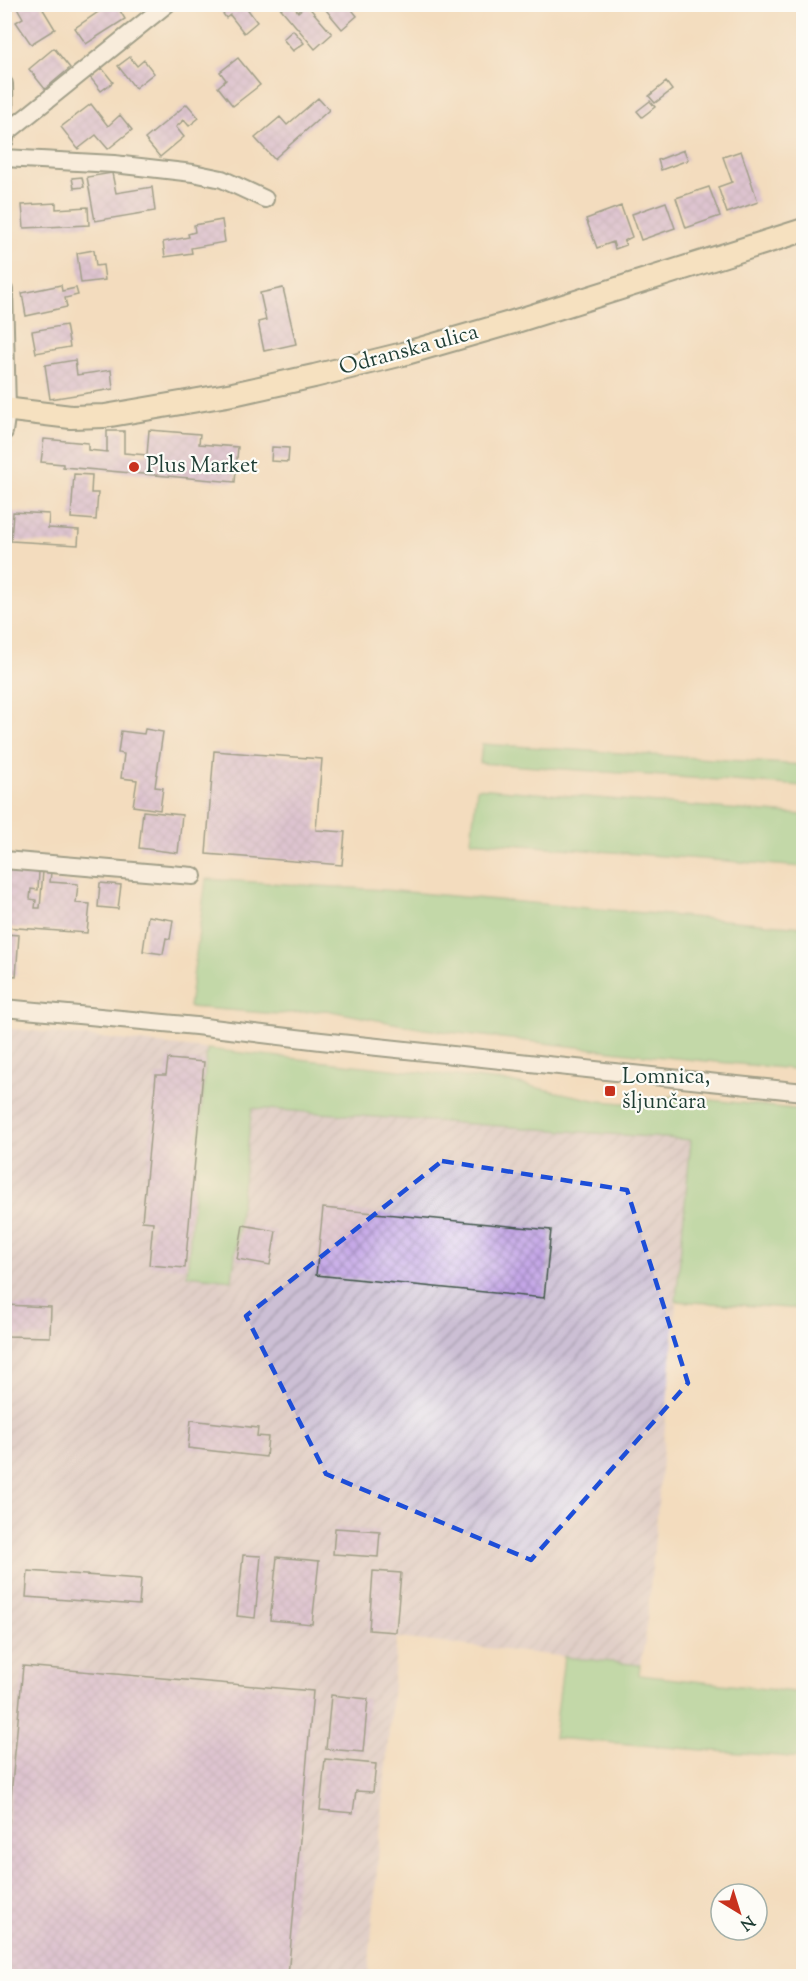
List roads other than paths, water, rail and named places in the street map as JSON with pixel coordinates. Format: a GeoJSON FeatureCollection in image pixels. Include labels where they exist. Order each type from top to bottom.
{"type":"FeatureCollection","features":[{"type":"Feature","properties":{"kind":"main road","name":"Odranska ulica"},"geometry":{"type":"LineString","coordinates":[[5,417],[105,416],[233,394],[314,376],[403,354],[510,323],[804,230]]}},
{"type":"Feature","properties":{"kind":"street"},"geometry":{"type":"LineString","coordinates":[[5,134],[167,4]]}},
{"type":"Feature","properties":{"kind":"street"},"geometry":{"type":"LineString","coordinates":[[4,84],[4,145]]}},
{"type":"Feature","properties":{"kind":"street"},"geometry":{"type":"LineString","coordinates":[[4,158],[114,164],[193,173],[222,179],[265,199]]}},
{"type":"Feature","properties":{"kind":"street"},"geometry":{"type":"LineString","coordinates":[[4,290],[5,417]]}},
{"type":"Feature","properties":{"kind":"street"},"geometry":{"type":"LineString","coordinates":[[4,860],[193,876]]}},
{"type":"Feature","properties":{"kind":"street"},"geometry":{"type":"LineString","coordinates":[[4,1008],[196,1026],[804,1092]]}},
{"type":"Feature","properties":{"kind":"place","name":"Plus Market"},"geometry":{"type":"Point","coordinates":[134,467]}},
{"type":"Feature","properties":{"kind":"place","name":"Lomnica, šljunčara"},"geometry":{"type":"Point","coordinates":[610,1091]}}]}
